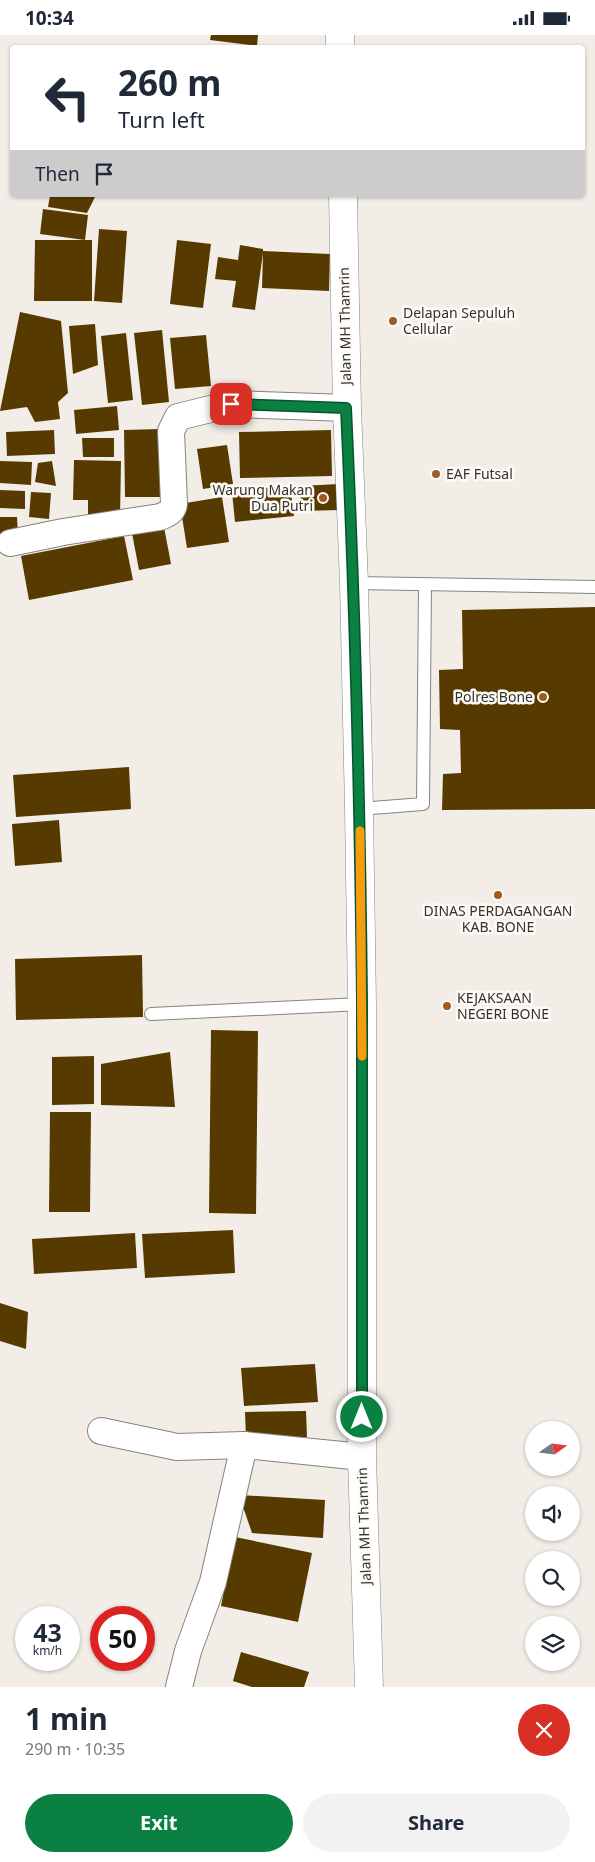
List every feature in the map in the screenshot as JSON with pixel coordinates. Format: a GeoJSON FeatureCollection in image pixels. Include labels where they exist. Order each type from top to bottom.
{"type":"FeatureCollection","features":[{"type":"Feature","properties":{"kind":"main road","name":"Jalan MH Thamrin"},"geometry":{"type":"LineString","coordinates":[[343,197],[346,408],[354,583],[359,809],[362,1004],[362,1457],[369,1687]]}},
{"type":"Feature","properties":{"kind":"street"},"geometry":{"type":"LineString","coordinates":[[10,543],[63,532],[160,517],[170,512],[174,504],[171,431],[178,417],[231,404],[346,408]]}},
{"type":"Feature","properties":{"kind":"street"},"geometry":{"type":"LineString","coordinates":[[101,1431],[177,1447],[244,1445],[362,1457]]}},
{"type":"Feature","properties":{"kind":"street"},"geometry":{"type":"LineString","coordinates":[[179,1687],[188,1651],[213,1582],[244,1445]]}},
{"type":"Feature","properties":{"kind":"lane"},"geometry":{"type":"LineString","coordinates":[[354,583],[595,587]]}},
{"type":"Feature","properties":{"kind":"lane"},"geometry":{"type":"LineString","coordinates":[[359,809],[423,804],[425,585]]}},
{"type":"Feature","properties":{"kind":"lane"},"geometry":{"type":"LineString","coordinates":[[151,1014],[362,1004]]}},
{"type":"Feature","properties":{"kind":"building"},"geometry":{"type":"Polygon","coordinates":[[[211,35],[258,35],[257,45],[210,40],[211,35]]]}},
{"type":"Feature","properties":{"kind":"building"},"geometry":{"type":"Polygon","coordinates":[[[50,197],[95,197],[87,213],[48,207],[50,197]]]}},
{"type":"Feature","properties":{"kind":"building"},"geometry":{"type":"Polygon","coordinates":[[[43,209],[88,215],[85,240],[40,234],[43,209]]]}},
{"type":"Feature","properties":{"kind":"building"},"geometry":{"type":"Polygon","coordinates":[[[99,229],[127,231],[122,303],[94,301],[99,229]]]}},
{"type":"Feature","properties":{"kind":"building"},"geometry":{"type":"Polygon","coordinates":[[[35,240],[92,240],[92,301],[34,301],[35,240]]]}},
{"type":"Feature","properties":{"kind":"building"},"geometry":{"type":"Polygon","coordinates":[[[177,240],[211,244],[203,308],[170,304],[177,240]]]}},
{"type":"Feature","properties":{"kind":"building"},"geometry":{"type":"Polygon","coordinates":[[[240,245],[263,249],[263,251],[330,254],[329,291],[262,288],[263,253],[255,310],[232,307],[236,281],[215,279],[218,257],[238,260],[240,245]]]}},
{"type":"Feature","properties":{"kind":"building"},"geometry":{"type":"Polygon","coordinates":[[[20,312],[61,321],[68,393],[58,402],[60,419],[35,422],[27,407],[0,411],[20,312]]]}},
{"type":"Feature","properties":{"kind":"building"},"geometry":{"type":"Polygon","coordinates":[[[95,324],[98,365],[73,374],[69,326],[95,324]]]}},
{"type":"Feature","properties":{"kind":"building"},"geometry":{"type":"Polygon","coordinates":[[[162,330],[169,402],[142,405],[134,333],[162,330]]]}},
{"type":"Feature","properties":{"kind":"building"},"geometry":{"type":"Polygon","coordinates":[[[126,333],[133,400],[108,403],[101,336],[126,333]]]}},
{"type":"Feature","properties":{"kind":"building"},"geometry":{"type":"Polygon","coordinates":[[[206,335],[211,386],[175,389],[170,338],[206,335]]]}},
{"type":"Feature","properties":{"kind":"building"},"geometry":{"type":"Polygon","coordinates":[[[117,406],[119,430],[76,434],[74,410],[117,406]]]}},
{"type":"Feature","properties":{"kind":"building"},"geometry":{"type":"Polygon","coordinates":[[[160,429],[161,497],[125,497],[124,430],[160,429]]]}},
{"type":"Feature","properties":{"kind":"building"},"geometry":{"type":"Polygon","coordinates":[[[54,430],[55,454],[7,456],[6,432],[54,430]]]}},
{"type":"Feature","properties":{"kind":"building"},"geometry":{"type":"Polygon","coordinates":[[[331,430],[332,476],[240,478],[239,432],[331,430]]]}},
{"type":"Feature","properties":{"kind":"building"},"geometry":{"type":"Polygon","coordinates":[[[82,438],[114,438],[114,457],[83,457],[82,438]]]}},
{"type":"Feature","properties":{"kind":"building"},"geometry":{"type":"Polygon","coordinates":[[[227,445],[233,484],[203,489],[197,449],[227,445]]]}},
{"type":"Feature","properties":{"kind":"building"},"geometry":{"type":"Polygon","coordinates":[[[74,460],[121,461],[120,517],[88,516],[88,500],[73,500],[74,460]]]}},
{"type":"Feature","properties":{"kind":"building"},"geometry":{"type":"Polygon","coordinates":[[[0,461],[32,462],[31,485],[0,483],[0,461]]]}},
{"type":"Feature","properties":{"kind":"building"},"geometry":{"type":"Polygon","coordinates":[[[52,461],[56,486],[35,482],[38,463],[52,461]]]}},
{"type":"Feature","properties":{"kind":"building"},"geometry":{"type":"Polygon","coordinates":[[[339,484],[340,510],[301,511],[300,486],[339,484]]]}},
{"type":"Feature","properties":{"kind":"building"},"geometry":{"type":"Polygon","coordinates":[[[290,485],[294,516],[235,522],[232,492],[290,485]]]}},
{"type":"Feature","properties":{"kind":"building"},"geometry":{"type":"Polygon","coordinates":[[[0,490],[25,491],[25,509],[0,508],[0,490]]]}},
{"type":"Feature","properties":{"kind":"building"},"geometry":{"type":"Polygon","coordinates":[[[31,492],[51,493],[49,519],[29,517],[31,492]]]}},
{"type":"Feature","properties":{"kind":"building"},"geometry":{"type":"Polygon","coordinates":[[[222,497],[229,542],[187,548],[180,504],[222,497]]]}},
{"type":"Feature","properties":{"kind":"building"},"geometry":{"type":"Polygon","coordinates":[[[0,517],[17,517],[18,535],[0,535],[0,517]]]}},
{"type":"Feature","properties":{"kind":"building"},"geometry":{"type":"Polygon","coordinates":[[[164,527],[171,564],[139,570],[132,533],[164,527]]]}},
{"type":"Feature","properties":{"kind":"building"},"geometry":{"type":"Polygon","coordinates":[[[124,536],[133,580],[29,600],[21,556],[124,536]]]}},
{"type":"Feature","properties":{"kind":"building"},"geometry":{"type":"Polygon","coordinates":[[[595,607],[595,809],[442,810],[443,774],[461,773],[460,730],[440,729],[439,670],[463,669],[462,610],[595,607]]]}},
{"type":"Feature","properties":{"kind":"building"},"geometry":{"type":"Polygon","coordinates":[[[129,767],[131,809],[16,817],[13,775],[129,767]]]}},
{"type":"Feature","properties":{"kind":"building"},"geometry":{"type":"Polygon","coordinates":[[[59,820],[62,862],[15,866],[12,824],[59,820]]]}},
{"type":"Feature","properties":{"kind":"building"},"geometry":{"type":"Polygon","coordinates":[[[142,955],[143,1017],[16,1020],[15,959],[142,955]]]}},
{"type":"Feature","properties":{"kind":"building"},"geometry":{"type":"Polygon","coordinates":[[[211,1030],[258,1031],[256,1214],[209,1213],[211,1030]]]}},
{"type":"Feature","properties":{"kind":"building"},"geometry":{"type":"Polygon","coordinates":[[[170,1052],[175,1107],[101,1105],[101,1064],[170,1052]]]}},
{"type":"Feature","properties":{"kind":"building"},"geometry":{"type":"Polygon","coordinates":[[[94,1056],[94,1104],[52,1105],[52,1057],[94,1056]]]}},
{"type":"Feature","properties":{"kind":"building"},"geometry":{"type":"Polygon","coordinates":[[[50,1112],[91,1112],[90,1212],[49,1212],[50,1112]]]}},
{"type":"Feature","properties":{"kind":"building"},"geometry":{"type":"Polygon","coordinates":[[[233,1230],[235,1273],[145,1278],[142,1234],[233,1230]]]}},
{"type":"Feature","properties":{"kind":"building"},"geometry":{"type":"Polygon","coordinates":[[[135,1233],[137,1268],[34,1274],[32,1239],[135,1233]]]}},
{"type":"Feature","properties":{"kind":"building"},"geometry":{"type":"Polygon","coordinates":[[[0,1303],[28,1312],[26,1349],[0,1341],[0,1303]]]}},
{"type":"Feature","properties":{"kind":"building"},"geometry":{"type":"Polygon","coordinates":[[[315,1364],[318,1402],[244,1406],[241,1368],[315,1364]]]}},
{"type":"Feature","properties":{"kind":"building"},"geometry":{"type":"Polygon","coordinates":[[[306,1411],[307,1437],[246,1439],[245,1412],[306,1411]]]}},
{"type":"Feature","properties":{"kind":"building"},"geometry":{"type":"Polygon","coordinates":[[[239,1495],[325,1500],[323,1538],[252,1533],[239,1495]]]}},
{"type":"Feature","properties":{"kind":"building"},"geometry":{"type":"Polygon","coordinates":[[[235,1537],[312,1553],[298,1622],[221,1606],[235,1537]]]}},
{"type":"Feature","properties":{"kind":"building"},"geometry":{"type":"Polygon","coordinates":[[[241,1652],[309,1672],[304,1687],[252,1687],[233,1681],[241,1652]]]}},
{"type":"Feature","properties":{"kind":"slow traffic"},"geometry":{"type":"LineString","coordinates":[[360,831],[362,1056]]}},
{"type":"Feature","properties":{"kind":"place","name":"Delapan Sepuluh Cellular"},"geometry":{"type":"Point","coordinates":[393,321]}},
{"type":"Feature","properties":{"kind":"place","name":"EAF Futsal"},"geometry":{"type":"Point","coordinates":[436,474]}},
{"type":"Feature","properties":{"kind":"place","name":"Warung Makan Dua Putri"},"geometry":{"type":"Point","coordinates":[323,498]}},
{"type":"Feature","properties":{"kind":"place","name":"Polres Bone"},"geometry":{"type":"Point","coordinates":[543,697]}},
{"type":"Feature","properties":{"kind":"place","name":"DINAS PERDAGANGAN KAB. BONE"},"geometry":{"type":"Point","coordinates":[498,895]}},
{"type":"Feature","properties":{"kind":"place","name":"KEJAKSAAN NEGERI BONE"},"geometry":{"type":"Point","coordinates":[447,1006]}},
{"type":"Feature","properties":{"kind":"route"},"geometry":{"type":"LineString","coordinates":[[231,404],[346,408],[354,583],[359,809],[362,1004],[362,1417]]}}]}
